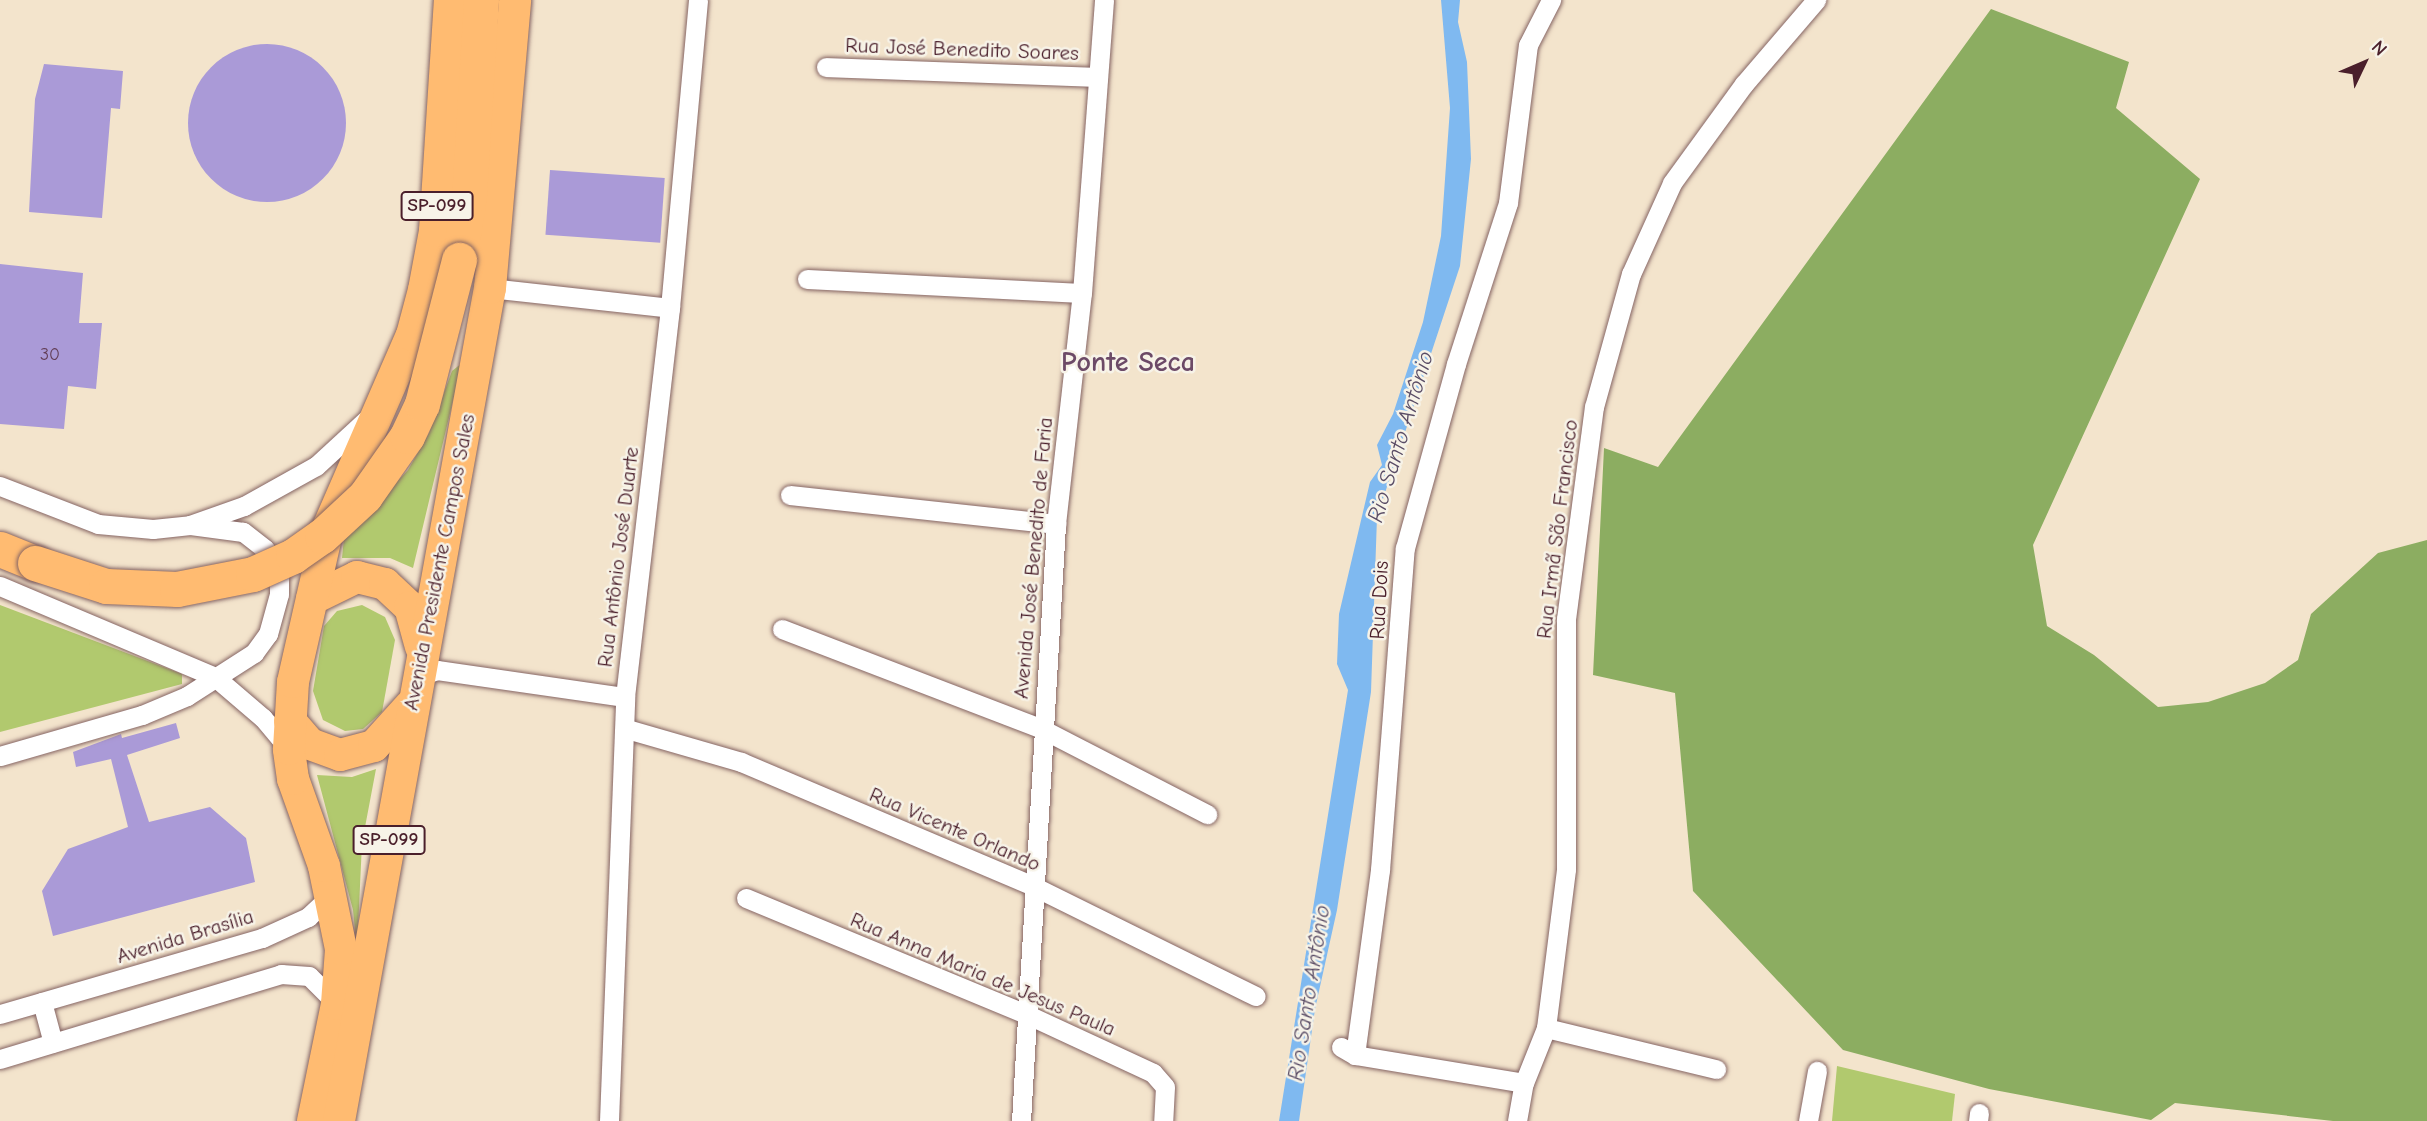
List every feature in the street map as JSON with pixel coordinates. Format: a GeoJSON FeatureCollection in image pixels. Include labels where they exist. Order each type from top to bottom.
{"type":"FeatureCollection","features":[{"type":"Feature","properties":{"kind":"highway"},"geometry":{"type":"LineString","coordinates":[[0,548],[35,563],[106,586],[177,589],[253,574],[293,556],[322,536],[365,496],[407,436],[422,404],[459,260],[469,197],[481,0]]}},
{"type":"Feature","properties":{"kind":"main road","name":"SP-099"},"geometry":{"type":"LineString","coordinates":[[313,1121],[337,1004],[341,949],[332,895],[293,779],[290,735],[293,682],[328,528],[412,335],[435,231],[450,0]]}},
{"type":"Feature","properties":{"kind":"main road","name":"Avenida Presidente Campos Sales"},"geometry":{"type":"LineString","coordinates":[[339,1121],[490,288],[515,0]]}},
{"type":"Feature","properties":{"kind":"main road","name":"SP-099"},"geometry":{"type":"LineString","coordinates":[[290,735],[340,755],[358,753],[382,740],[418,688],[416,620],[410,607],[385,584],[357,577],[312,599]]}},
{"type":"Feature","properties":{"kind":"street","name":"Rua Antônio José Duarte"},"geometry":{"type":"LineString","coordinates":[[609,1121],[627,729],[625,697],[670,308],[698,0]]}},
{"type":"Feature","properties":{"kind":"street","name":"Avenida José Benedito de Faria"},"geometry":{"type":"LineString","coordinates":[[1021,1121],[1056,524],[1082,293],[1096,77],[1104,0]]}},
{"type":"Feature","properties":{"kind":"street","name":"Rua Dois"},"geometry":{"type":"LineString","coordinates":[[1524,1083],[1348,1051],[1380,870],[1405,548],[1456,364],[1508,203],[1528,45],[1551,0]]}},
{"type":"Feature","properties":{"kind":"street","name":"Rua Irmã São Francisco"},"geometry":{"type":"LineString","coordinates":[[1517,1121],[1524,1083],[1546,1028],[1566,869],[1566,619],[1594,407],[1631,274],[1672,183],[1744,84],[1816,0]]}},
{"type":"Feature","properties":{"kind":"street","name":"Rua José Benedito Soares"},"geometry":{"type":"LineString","coordinates":[[826,67],[1096,77]]}},
{"type":"Feature","properties":{"kind":"street"},"geometry":{"type":"LineString","coordinates":[[807,279],[1082,293]]}},
{"type":"Feature","properties":{"kind":"street"},"geometry":{"type":"LineString","coordinates":[[490,288],[670,308]]}},
{"type":"Feature","properties":{"kind":"street"},"geometry":{"type":"LineString","coordinates":[[190,525],[244,506],[316,466],[382,404]]}},
{"type":"Feature","properties":{"kind":"street"},"geometry":{"type":"LineString","coordinates":[[0,486],[98,524],[153,529],[190,525],[226,527],[255,539],[279,577],[268,634],[254,653],[215,677],[142,715],[0,756]]}},
{"type":"Feature","properties":{"kind":"street"},"geometry":{"type":"LineString","coordinates":[[790,495],[1056,524]]}},
{"type":"Feature","properties":{"kind":"street"},"geometry":{"type":"LineString","coordinates":[[0,586],[215,677],[290,735]]}},
{"type":"Feature","properties":{"kind":"street"},"geometry":{"type":"LineString","coordinates":[[782,629],[1042,729],[1207,814]]}},
{"type":"Feature","properties":{"kind":"street"},"geometry":{"type":"LineString","coordinates":[[418,688],[437,670],[625,697]]}},
{"type":"Feature","properties":{"kind":"street","name":"Rua Vicente Orlando"},"geometry":{"type":"LineString","coordinates":[[627,729],[741,762],[1035,887],[1256,996]]}},
{"type":"Feature","properties":{"kind":"street","name":"Avenida Brasília"},"geometry":{"type":"LineString","coordinates":[[0,1014],[262,938],[308,917],[332,895]]}},
{"type":"Feature","properties":{"kind":"street","name":"Rua Anna Maria de Jesus Paula"},"geometry":{"type":"LineString","coordinates":[[746,898],[1026,1014],[1153,1073],[1165,1087],[1163,1121]]}},
{"type":"Feature","properties":{"kind":"street"},"geometry":{"type":"LineString","coordinates":[[0,1059],[281,974],[309,976],[337,1004]]}},
{"type":"Feature","properties":{"kind":"street"},"geometry":{"type":"LineString","coordinates":[[42,1002],[53,1043]]}},
{"type":"Feature","properties":{"kind":"street"},"geometry":{"type":"LineString","coordinates":[[1546,1028],[1716,1069]]}},
{"type":"Feature","properties":{"kind":"street"},"geometry":{"type":"LineString","coordinates":[[1808,1121],[1817,1071]]}},
{"type":"Feature","properties":{"kind":"green space"},"geometry":{"type":"Polygon","coordinates":[[[1991,9],[2129,62],[2116,108],[2200,179],[2033,545],[2047,626],[2094,655],[2158,707],[2208,702],[2265,683],[2298,660],[2311,614],[2378,553],[2427,540],[2427,1121],[2333,1121],[2175,1103],[2151,1120],[1989,1089],[1843,1050],[1693,891],[1675,693],[1593,675],[1604,448],[1658,467],[1991,9]]]}},
{"type":"Feature","properties":{"kind":"green space"},"geometry":{"type":"Polygon","coordinates":[[[462,363],[413,568],[390,558],[342,558],[344,538],[408,470],[429,433],[452,371],[462,363]]]}},
{"type":"Feature","properties":{"kind":"green space"},"geometry":{"type":"Polygon","coordinates":[[[0,605],[182,674],[182,684],[0,732],[0,605]]]}},
{"type":"Feature","properties":{"kind":"green space"},"geometry":{"type":"Polygon","coordinates":[[[362,605],[385,617],[395,640],[382,712],[363,729],[345,731],[323,720],[313,691],[324,626],[337,611],[362,605]]]}},
{"type":"Feature","properties":{"kind":"green space"},"geometry":{"type":"Polygon","coordinates":[[[376,769],[362,843],[357,950],[353,910],[317,775],[352,777],[376,769]]]}},
{"type":"Feature","properties":{"kind":"green space"},"geometry":{"type":"Polygon","coordinates":[[[1837,1066],[1955,1094],[1952,1121],[1832,1121],[1837,1066]]]}},
{"type":"Feature","properties":{"kind":"water","name":"Rio Santo Antônio"},"geometry":{"type":"Polygon","coordinates":[[[1441,0],[1460,0],[1458,22],[1467,62],[1471,159],[1460,266],[1377,517],[1371,692],[1337,910],[1315,1009],[1299,1121],[1279,1121],[1348,690],[1337,664],[1339,614],[1370,482],[1382,465],[1377,445],[1393,414],[1423,322],[1441,236],[1450,108],[1441,0]]]}},
{"type":"Feature","properties":{"kind":"building"},"geometry":{"type":"Polygon","coordinates":[[[267,44],[297,50],[323,67],[340,93],[346,123],[340,153],[323,179],[297,196],[267,202],[237,196],[211,179],[194,153],[188,123],[194,93],[211,67],[237,50],[267,44]]]}},
{"type":"Feature","properties":{"kind":"building"},"geometry":{"type":"Polygon","coordinates":[[[44,64],[123,71],[120,109],[111,108],[102,218],[29,212],[35,99],[44,64]]]}},
{"type":"Feature","properties":{"kind":"building"},"geometry":{"type":"Polygon","coordinates":[[[550,170],[665,178],[660,243],[545,235],[550,170]]]}},
{"type":"Feature","properties":{"kind":"building"},"geometry":{"type":"Polygon","coordinates":[[[0,264],[83,273],[79,323],[102,323],[96,389],[68,386],[64,429],[0,424],[0,264]]]}},
{"type":"Feature","properties":{"kind":"building"},"geometry":{"type":"Polygon","coordinates":[[[176,723],[180,738],[127,755],[149,822],[210,807],[246,838],[255,882],[53,936],[42,891],[68,849],[128,827],[111,759],[76,767],[73,752],[121,734],[122,738],[176,723]]]}},
{"type":"Feature","properties":{"kind":"district","name":"Ponte Seca"},"geometry":{"type":"Point","coordinates":[1128,362]}}]}
